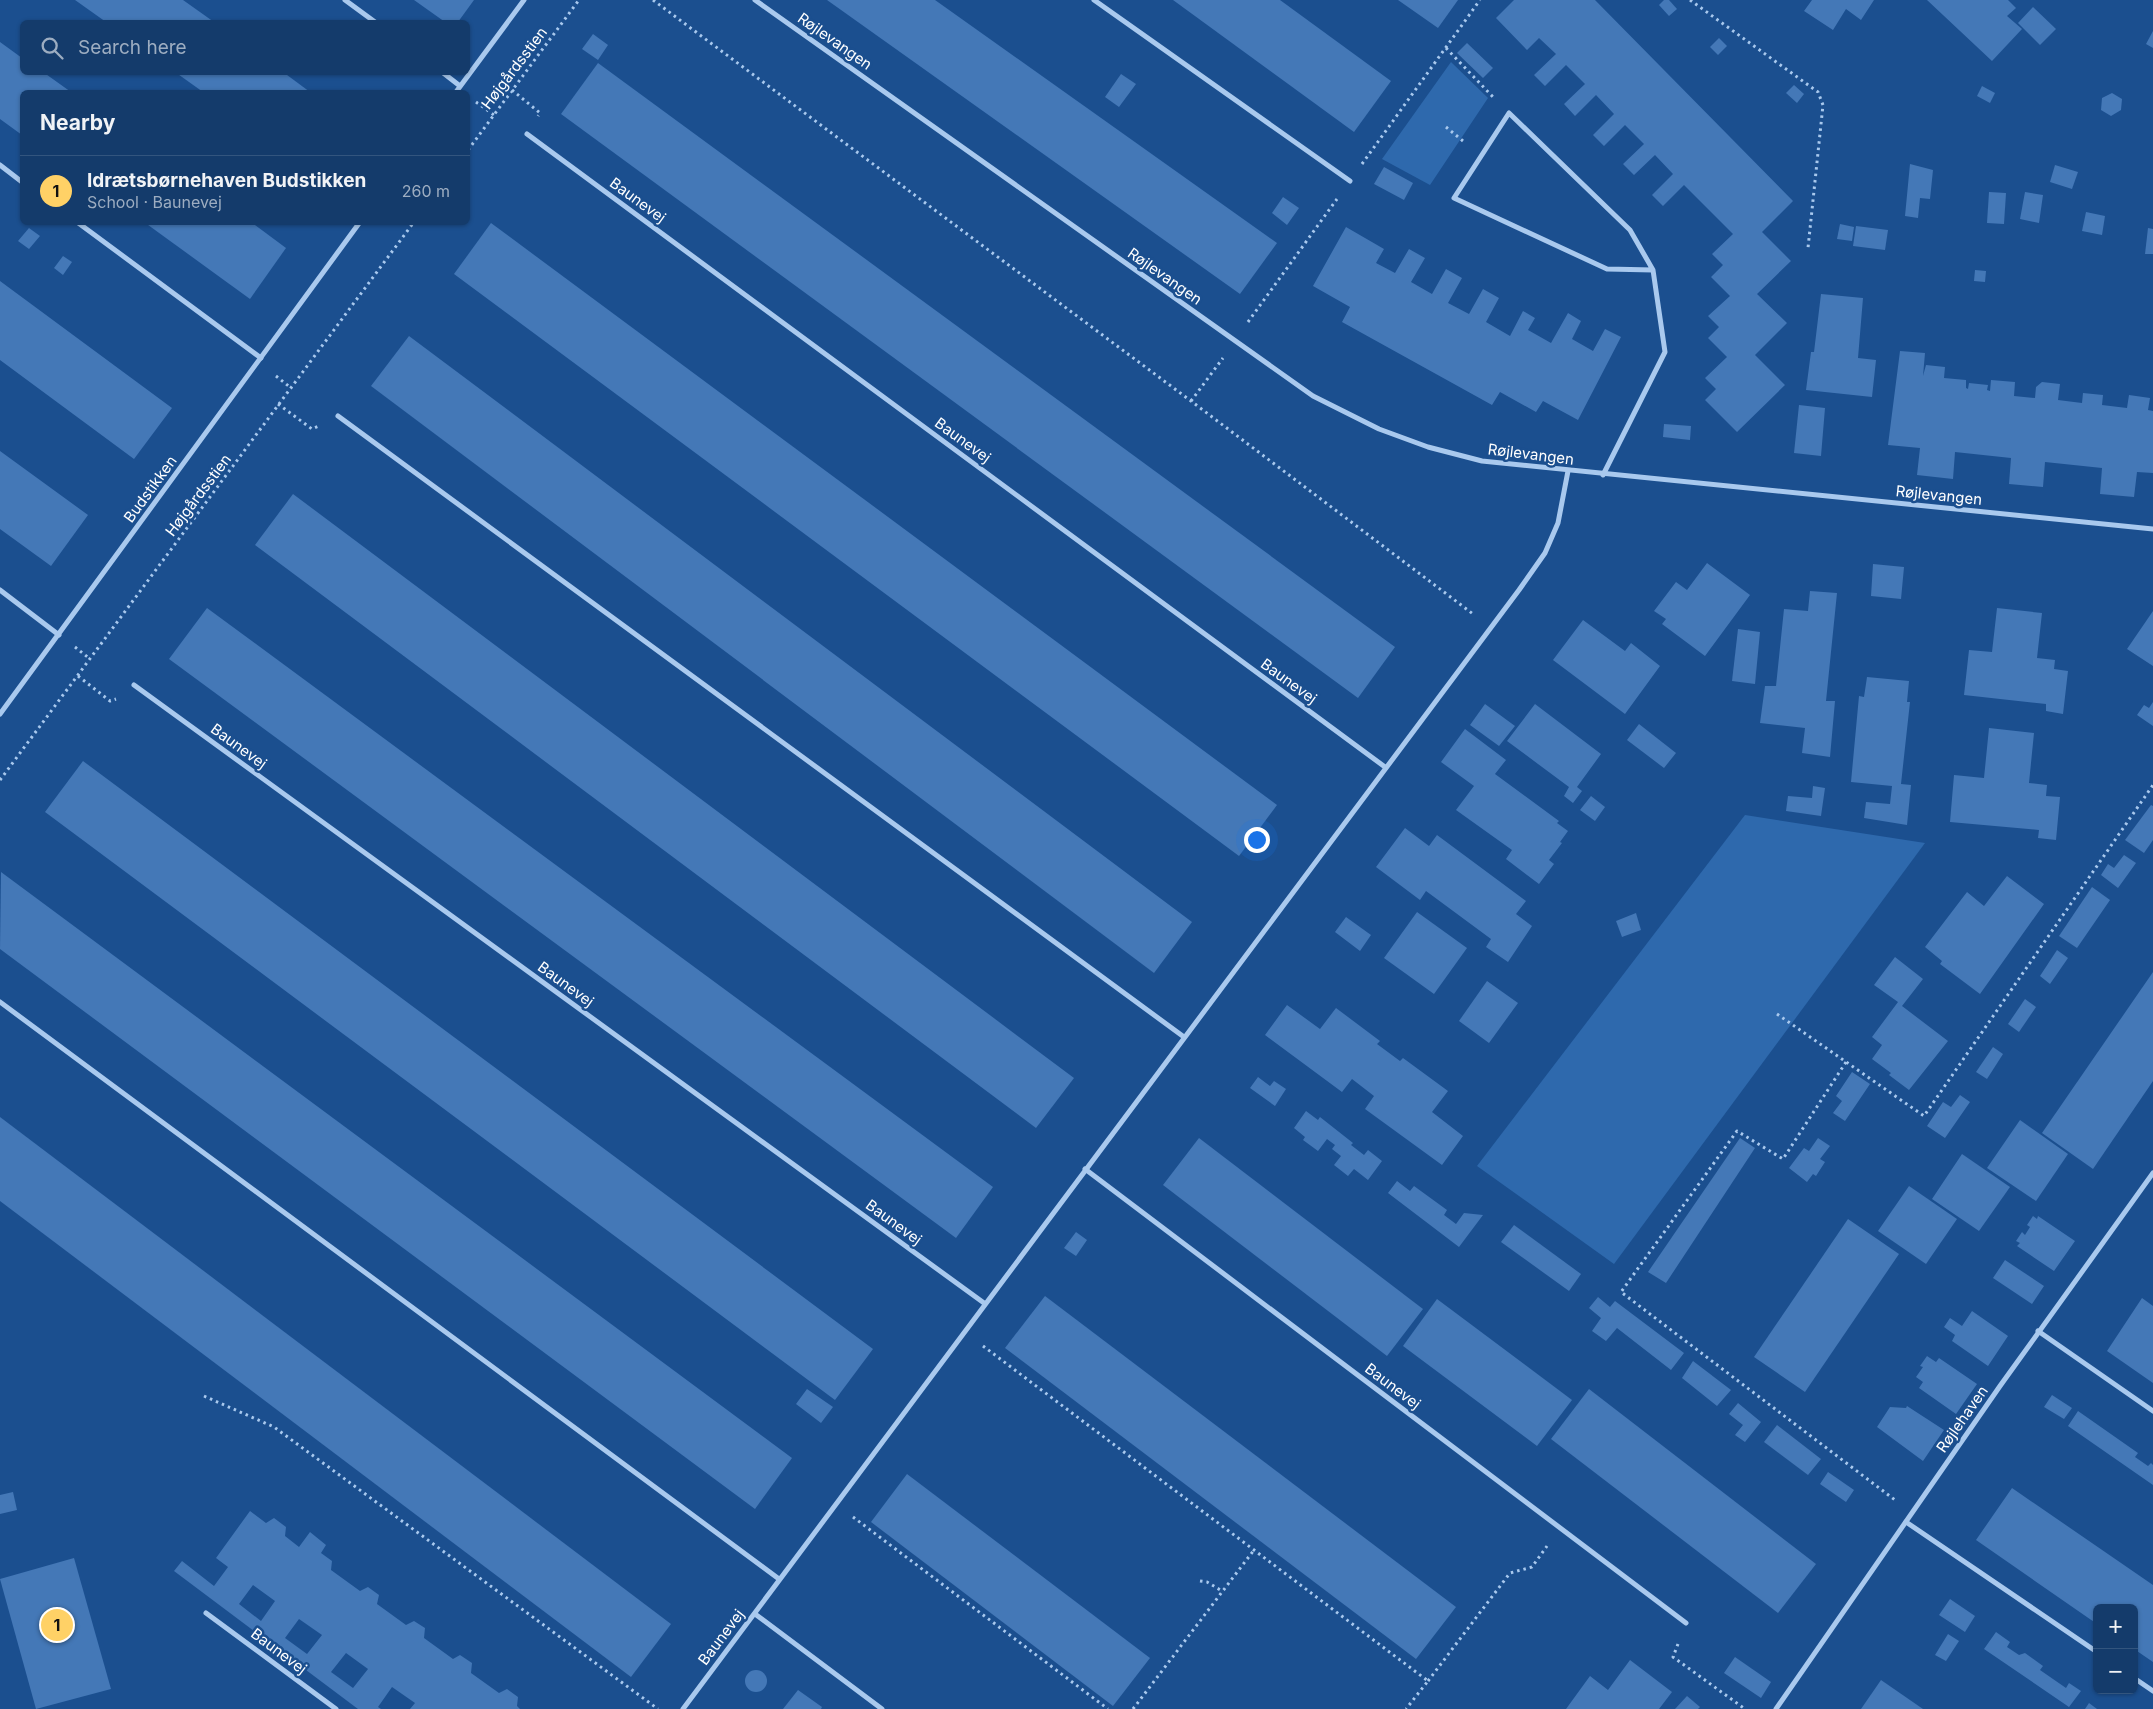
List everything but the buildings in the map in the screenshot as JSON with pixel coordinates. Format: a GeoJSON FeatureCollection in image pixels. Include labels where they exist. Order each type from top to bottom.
{"type":"FeatureCollection","features":[{"type":"Feature","properties":{"kind":"street"},"geometry":{"type":"LineString","coordinates":[[345,0],[372,20]]}},
{"type":"Feature","properties":{"kind":"street"},"geometry":{"type":"LineString","coordinates":[[470,73],[524,0]]}},
{"type":"Feature","properties":{"kind":"street","name":"Røjlevangen"},"geometry":{"type":"LineString","coordinates":[[755,0],[1313,396],[1379,429],[1428,447],[1482,461],[2153,529]]}},
{"type":"Feature","properties":{"kind":"street"},"geometry":{"type":"LineString","coordinates":[[1094,0],[1350,181]]}},
{"type":"Feature","properties":{"kind":"street"},"geometry":{"type":"LineString","coordinates":[[446,75],[460,86]]}},
{"type":"Feature","properties":{"kind":"street"},"geometry":{"type":"LineString","coordinates":[[457,90],[468,75]]}},
{"type":"Feature","properties":{"kind":"street"},"geometry":{"type":"LineString","coordinates":[[1603,474],[1665,352],[1653,270],[1630,230],[1508,113],[1454,198],[1607,269],[1653,270]]}},
{"type":"Feature","properties":{"kind":"street","name":"Baunevej"},"geometry":{"type":"LineString","coordinates":[[527,134],[1385,767]]}},
{"type":"Feature","properties":{"kind":"street"},"geometry":{"type":"LineString","coordinates":[[0,165],[20,180]]}},
{"type":"Feature","properties":{"kind":"street"},"geometry":{"type":"LineString","coordinates":[[81,225],[260,358]]}},
{"type":"Feature","properties":{"kind":"street","name":"Budstikken"},"geometry":{"type":"LineString","coordinates":[[0,714],[358,225]]}},
{"type":"Feature","properties":{"kind":"street"},"geometry":{"type":"LineString","coordinates":[[338,416],[1184,1037]]}},
{"type":"Feature","properties":{"kind":"street","name":"Baunevej"},"geometry":{"type":"LineString","coordinates":[[683,1709],[1545,553],[1558,523],[1568,471]]}},
{"type":"Feature","properties":{"kind":"street"},"geometry":{"type":"LineString","coordinates":[[0,590],[59,635]]}},
{"type":"Feature","properties":{"kind":"street","name":"Baunevej"},"geometry":{"type":"LineString","coordinates":[[134,685],[984,1303]]}},
{"type":"Feature","properties":{"kind":"street"},"geometry":{"type":"LineString","coordinates":[[0,1002],[779,1579]]}},
{"type":"Feature","properties":{"kind":"street","name":"Baunevej"},"geometry":{"type":"LineString","coordinates":[[1085,1169],[1686,1623]]}},
{"type":"Feature","properties":{"kind":"street","name":"Røjlehaven"},"geometry":{"type":"LineString","coordinates":[[1776,1709],[2038,1332],[2153,1173]]}},
{"type":"Feature","properties":{"kind":"street"},"geometry":{"type":"LineString","coordinates":[[2038,1332],[2153,1411]]}},
{"type":"Feature","properties":{"kind":"street"},"geometry":{"type":"LineString","coordinates":[[1906,1522],[2093,1649]]}},
{"type":"Feature","properties":{"kind":"street","name":"Baunevej"},"geometry":{"type":"LineString","coordinates":[[206,1613],[336,1709]]}},
{"type":"Feature","properties":{"kind":"street"},"geometry":{"type":"LineString","coordinates":[[755,1614],[882,1709]]}},
{"type":"Feature","properties":{"kind":"street"},"geometry":{"type":"LineString","coordinates":[[2138,1681],[2153,1691]]}},
{"type":"Feature","properties":{"kind":"path","name":"Højgårdsstien"},"geometry":{"type":"LineString","coordinates":[[470,147],[579,0]]}},
{"type":"Feature","properties":{"kind":"path"},"geometry":{"type":"LineString","coordinates":[[653,0],[1183,395],[1490,627]]}},
{"type":"Feature","properties":{"kind":"path"},"geometry":{"type":"LineString","coordinates":[[1690,0],[1818,92],[1823,106],[1808,248]]}},
{"type":"Feature","properties":{"kind":"path"},"geometry":{"type":"LineString","coordinates":[[1446,48],[1508,113]]}},
{"type":"Feature","properties":{"kind":"path"},"geometry":{"type":"LineString","coordinates":[[474,100],[494,115]]}},
{"type":"Feature","properties":{"kind":"path","name":"Højgårdsstien"},"geometry":{"type":"LineString","coordinates":[[0,780],[412,225]]}},
{"type":"Feature","properties":{"kind":"path"},"geometry":{"type":"LineString","coordinates":[[278,404],[312,429],[338,416]]}},
{"type":"Feature","properties":{"kind":"path"},"geometry":{"type":"LineString","coordinates":[[78,676],[110,700],[124,698],[134,685]]}},
{"type":"Feature","properties":{"kind":"path"},"geometry":{"type":"LineString","coordinates":[[1777,1014],[1924,1116],[2153,785]]}},
{"type":"Feature","properties":{"kind":"path"},"geometry":{"type":"LineString","coordinates":[[1846,1062],[1782,1159],[1737,1131],[1621,1292],[1912,1513]]}},
{"type":"Feature","properties":{"kind":"path"},"geometry":{"type":"LineString","coordinates":[[964,1331],[1428,1681]]}},
{"type":"Feature","properties":{"kind":"path"},"geometry":{"type":"LineString","coordinates":[[204,1396],[274,1427],[658,1709]]}},
{"type":"Feature","properties":{"kind":"path"},"geometry":{"type":"LineString","coordinates":[[836,1504],[1108,1709]]}},
{"type":"Feature","properties":{"kind":"path"},"geometry":{"type":"LineString","coordinates":[[1406,1709],[1510,1573],[1532,1567],[1560,1528]]}},
{"type":"Feature","properties":{"kind":"path"},"geometry":{"type":"LineString","coordinates":[[1133,1709],[1254,1550]]}},
{"type":"Feature","properties":{"kind":"path"},"geometry":{"type":"LineString","coordinates":[[1200,1581],[1207,1582],[1222,1591]]}},
{"type":"Feature","properties":{"kind":"path"},"geometry":{"type":"LineString","coordinates":[[1686,1623],[1673,1657],[1745,1709]]}},
{"type":"Feature","properties":{"kind":"shaded area"},"geometry":{"type":"Polygon","coordinates":[[[1451,62],[1488,98],[1430,185],[1382,159],[1451,62]]]}},
{"type":"Feature","properties":{"kind":"shaded area"},"geometry":{"type":"Polygon","coordinates":[[[1745,815],[1925,843],[1614,1264],[1477,1166],[1745,815]]]}},
{"type":"Feature","properties":{"kind":"place","name":"Idrætsbørnehaven Budstikken"},"geometry":{"type":"Point","coordinates":[57,1625]}}]}
